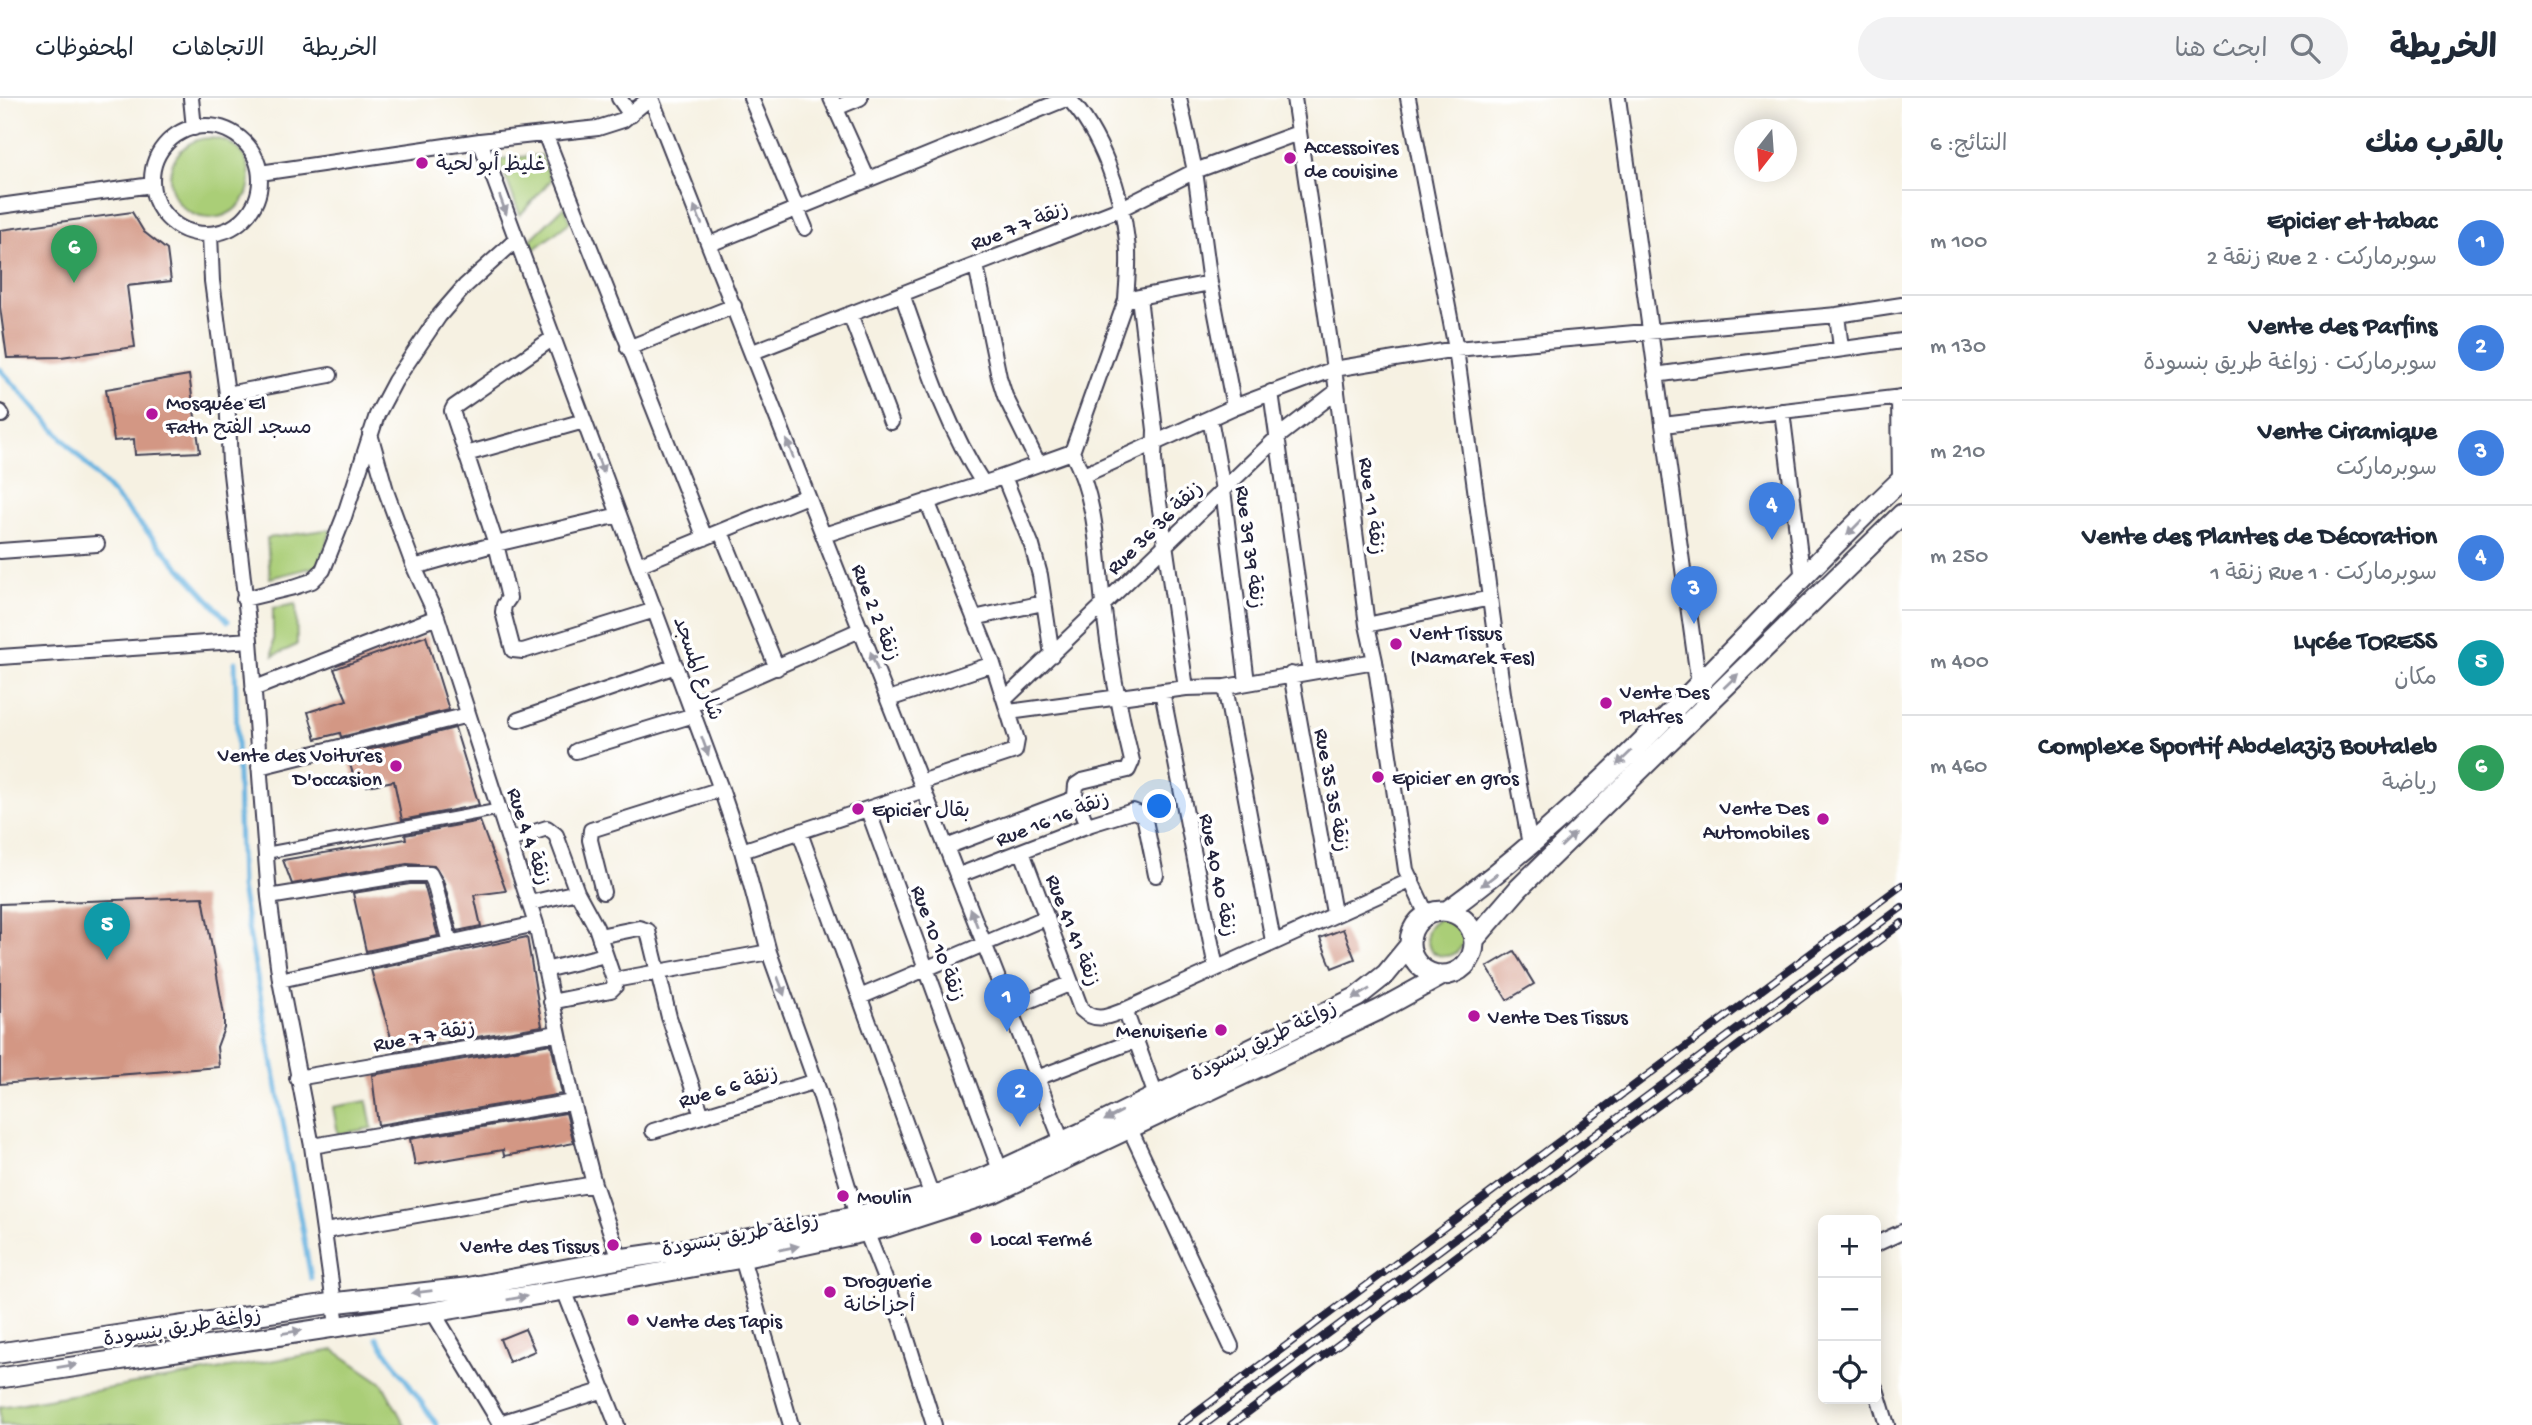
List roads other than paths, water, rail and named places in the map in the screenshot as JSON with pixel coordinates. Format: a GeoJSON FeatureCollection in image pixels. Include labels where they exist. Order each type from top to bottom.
{"type":"FeatureCollection","features":[{"type":"Feature","properties":{"kind":"main road"},"geometry":{"type":"LineString","coordinates":[[1901,480],[1699,685],[1530,845],[1498,874],[1447,911],[1427,915],[1415,926],[1409,946],[1419,967],[1441,976],[1464,967],[1472,954],[1474,940],[1519,888],[1902,514]]}},
{"type":"Feature","properties":{"kind":"main road"},"geometry":{"type":"LineString","coordinates":[[1447,911],[1465,921],[1474,940]]}},
{"type":"Feature","properties":{"kind":"main road","name":"زواغة طريق بنسودة"},"geometry":{"type":"LineString","coordinates":[[0,1353],[333,1303],[465,1287],[620,1259],[948,1209],[995,1192],[1156,1096],[1357,997],[1386,974],[1409,946]]}},
{"type":"Feature","properties":{"kind":"main road","name":"زواغة طريق بنسودة"},"geometry":{"type":"LineString","coordinates":[[0,1378],[433,1312],[741,1258],[862,1224],[1000,1170],[1130,1129],[1379,1010],[1441,976]]}},
{"type":"Feature","properties":{"kind":"street"},"geometry":{"type":"LineString","coordinates":[[191,98],[194,128]]}},
{"type":"Feature","properties":{"kind":"street"},"geometry":{"type":"LineString","coordinates":[[619,98],[631,115]]}},
{"type":"Feature","properties":{"kind":"street"},"geometry":{"type":"LineString","coordinates":[[260,173],[480,141],[598,128],[615,124],[631,115],[651,98]]}},
{"type":"Feature","properties":{"kind":"street","name":"Rue 2 زنقة 2"},"geometry":{"type":"LineString","coordinates":[[651,98],[1065,1150]]}},
{"type":"Feature","properties":{"kind":"street"},"geometry":{"type":"LineString","coordinates":[[751,98],[805,228]]}},
{"type":"Feature","properties":{"kind":"street"},"geometry":{"type":"LineString","coordinates":[[860,98],[834,103],[868,180]]}},
{"type":"Feature","properties":{"kind":"street"},"geometry":{"type":"LineString","coordinates":[[710,244],[1068,98],[1096,134],[1122,208],[1133,298],[1155,430],[1155,470],[1164,545],[1186,688]]}},
{"type":"Feature","properties":{"kind":"street"},"geometry":{"type":"LineString","coordinates":[[1179,98],[1195,171],[1210,283],[1234,407]]}},
{"type":"Feature","properties":{"kind":"street","name":"Rue 1 زنقة 1"},"geometry":{"type":"LineString","coordinates":[[1298,98],[1298,132],[1334,369],[1367,625],[1376,660],[1406,870],[1427,915]]}},
{"type":"Feature","properties":{"kind":"street"},"geometry":{"type":"LineString","coordinates":[[1408,98],[1456,349],[1504,708],[1530,845]]}},
{"type":"Feature","properties":{"kind":"street"},"geometry":{"type":"LineString","coordinates":[[1618,98],[1699,685]]}},
{"type":"Feature","properties":{"kind":"street"},"geometry":{"type":"LineString","coordinates":[[194,128],[219,128],[239,137],[253,153],[260,173],[258,195],[248,214],[231,228],[210,234],[190,232],[171,221],[158,205],[152,185],[156,160],[164,147],[179,134],[194,128]]}},
{"type":"Feature","properties":{"kind":"street","name":"Rue 7 زنقة 7"},"geometry":{"type":"LineString","coordinates":[[753,352],[1122,208],[1195,171],[1298,132]]}},
{"type":"Feature","properties":{"kind":"street"},"geometry":{"type":"LineString","coordinates":[[545,134],[705,538]]}},
{"type":"Feature","properties":{"kind":"street","name":"شارع المسجد"},"geometry":{"type":"LineString","coordinates":[[480,141],[721,789],[769,952],[816,1081],[862,1224],[901,1320],[934,1425]]}},
{"type":"Feature","properties":{"kind":"street"},"geometry":{"type":"LineString","coordinates":[[0,206],[152,185]]}},
{"type":"Feature","properties":{"kind":"street"},"geometry":{"type":"LineString","coordinates":[[210,234],[212,281],[227,394],[230,465],[250,640],[269,897],[280,980],[312,1146],[337,1325]]}},
{"type":"Feature","properties":{"kind":"street"},"geometry":{"type":"LineString","coordinates":[[244,599],[294,587],[312,580],[323,570],[344,517],[370,434],[395,381],[439,316],[465,286],[516,240]]}},
{"type":"Feature","properties":{"kind":"street"},"geometry":{"type":"LineString","coordinates":[[976,265],[999,377],[1005,396],[1038,463]]}},
{"type":"Feature","properties":{"kind":"street"},"geometry":{"type":"LineString","coordinates":[[1133,298],[1210,283]]}},
{"type":"Feature","properties":{"kind":"street"},"geometry":{"type":"LineString","coordinates":[[902,294],[948,421],[983,483]]}},
{"type":"Feature","properties":{"kind":"street"},"geometry":{"type":"LineString","coordinates":[[1087,826],[1076,798],[1076,785],[1131,766],[1103,604],[1095,515],[1084,475],[1072,452],[1133,298]]}},
{"type":"Feature","properties":{"kind":"street"},"geometry":{"type":"LineString","coordinates":[[1084,475],[1234,407],[1334,369],[1456,349],[1837,315],[1902,305]]}},
{"type":"Feature","properties":{"kind":"street"},"geometry":{"type":"LineString","coordinates":[[628,348],[734,306]]}},
{"type":"Feature","properties":{"kind":"street"},"geometry":{"type":"LineString","coordinates":[[850,314],[891,422]]}},
{"type":"Feature","properties":{"kind":"street"},"geometry":{"type":"LineString","coordinates":[[1837,315],[1841,348]]}},
{"type":"Feature","properties":{"kind":"street"},"geometry":{"type":"LineString","coordinates":[[553,338],[454,407],[453,414],[496,544],[509,598],[503,612],[513,650],[517,652],[655,610]]}},
{"type":"Feature","properties":{"kind":"street"},"geometry":{"type":"LineString","coordinates":[[1655,375],[1902,341]]}},
{"type":"Feature","properties":{"kind":"street"},"geometry":{"type":"LineString","coordinates":[[227,394],[330,375]]}},
{"type":"Feature","properties":{"kind":"street","name":"Rue 36 زنقة 36"},"geometry":{"type":"LineString","coordinates":[[1007,705],[1052,655],[1164,545],[1279,436],[1337,391]]}},
{"type":"Feature","properties":{"kind":"street"},"geometry":{"type":"LineString","coordinates":[[1271,392],[1310,671]]}},
{"type":"Feature","properties":{"kind":"street"},"geometry":{"type":"LineString","coordinates":[[1663,425],[1901,397],[1901,480]]}},
{"type":"Feature","properties":{"kind":"street"},"geometry":{"type":"LineString","coordinates":[[1782,411],[1803,580]]}},
{"type":"Feature","properties":{"kind":"street","name":"Rue 39 زنقة 39"},"geometry":{"type":"LineString","coordinates":[[1210,418],[1223,490],[1247,682]]}},
{"type":"Feature","properties":{"kind":"street"},"geometry":{"type":"LineString","coordinates":[[466,454],[584,421]]}},
{"type":"Feature","properties":{"kind":"street","name":"Rue 4 زنقة 4"},"geometry":{"type":"LineString","coordinates":[[370,434],[387,495],[414,567],[437,617],[537,924],[573,1102],[594,1184],[620,1259]]}},
{"type":"Feature","properties":{"kind":"street"},"geometry":{"type":"LineString","coordinates":[[824,534],[1004,477],[1072,452]]}},
{"type":"Feature","properties":{"kind":"street"},"geometry":{"type":"LineString","coordinates":[[1004,477],[1032,546],[1040,575],[1052,655]]}},
{"type":"Feature","properties":{"kind":"street"},"geometry":{"type":"LineString","coordinates":[[638,565],[807,496]]}},
{"type":"Feature","properties":{"kind":"street"},"geometry":{"type":"LineString","coordinates":[[741,851],[868,810],[922,786],[1015,751],[1017,740],[993,664],[927,501]]}},
{"type":"Feature","properties":{"kind":"street"},"geometry":{"type":"LineString","coordinates":[[414,567],[496,544],[619,515]]}},
{"type":"Feature","properties":{"kind":"street"},"geometry":{"type":"LineString","coordinates":[[722,532],[777,668]]}},
{"type":"Feature","properties":{"kind":"street"},"geometry":{"type":"LineString","coordinates":[[0,551],[97,544]]}},
{"type":"Feature","properties":{"kind":"street"},"geometry":{"type":"LineString","coordinates":[[1367,625],[1490,598]]}},
{"type":"Feature","properties":{"kind":"street"},"geometry":{"type":"LineString","coordinates":[[974,618],[1043,603]]}},
{"type":"Feature","properties":{"kind":"street"},"geometry":{"type":"LineString","coordinates":[[253,689],[437,617]]}},
{"type":"Feature","properties":{"kind":"street"},"geometry":{"type":"LineString","coordinates":[[576,751],[692,710],[862,629]]}},
{"type":"Feature","properties":{"kind":"street"},"geometry":{"type":"LineString","coordinates":[[0,657],[250,640]]}},
{"type":"Feature","properties":{"kind":"street"},"geometry":{"type":"LineString","coordinates":[[1007,705],[1117,697],[1186,688],[1225,687],[1376,660]]}},
{"type":"Feature","properties":{"kind":"street"},"geometry":{"type":"LineString","coordinates":[[888,699],[993,664]]}},
{"type":"Feature","properties":{"kind":"street"},"geometry":{"type":"LineString","coordinates":[[519,720],[676,666]]}},
{"type":"Feature","properties":{"kind":"street","name":"Rue 35 زنقة 35"},"geometry":{"type":"LineString","coordinates":[[1291,674],[1334,913]]}},
{"type":"Feature","properties":{"kind":"street"},"geometry":{"type":"LineString","coordinates":[[1225,687],[1273,941]]}},
{"type":"Feature","properties":{"kind":"street","name":"Rue 40 زنقة 40"},"geometry":{"type":"LineString","coordinates":[[1125,1010],[1216,968],[1162,691]]}},
{"type":"Feature","properties":{"kind":"street"},"geometry":{"type":"LineString","coordinates":[[259,767],[468,715]]}},
{"type":"Feature","properties":{"kind":"street"},"geometry":{"type":"LineString","coordinates":[[603,891],[590,840],[591,830],[721,789]]}},
{"type":"Feature","properties":{"kind":"street"},"geometry":{"type":"LineString","coordinates":[[946,847],[1076,798]]}},
{"type":"Feature","properties":{"kind":"street"},"geometry":{"type":"LineString","coordinates":[[266,853],[500,809]]}},
{"type":"Feature","properties":{"kind":"street","name":"Rue 10 زنقة 10"},"geometry":{"type":"LineString","coordinates":[[868,810],[1000,1170]]}},
{"type":"Feature","properties":{"kind":"street","name":"Rue 16 زنقة 16"},"geometry":{"type":"LineString","coordinates":[[957,876],[1133,811],[1139,812],[1145,820],[1156,876]]}},
{"type":"Feature","properties":{"kind":"street"},"geometry":{"type":"LineString","coordinates":[[510,840],[538,830],[552,830],[577,892],[599,936],[614,979],[615,986],[611,990],[551,1002]]}},
{"type":"Feature","properties":{"kind":"street"},"geometry":{"type":"LineString","coordinates":[[800,833],[932,1196]]}},
{"type":"Feature","properties":{"kind":"street","name":"Rue 41 زنقة 41"},"geometry":{"type":"LineString","coordinates":[[1022,852],[1081,1009],[1088,1016],[1103,1019],[1125,1010]]}},
{"type":"Feature","properties":{"kind":"street"},"geometry":{"type":"LineString","coordinates":[[269,897],[409,874],[430,874],[450,943]]}},
{"type":"Feature","properties":{"kind":"street"},"geometry":{"type":"LineString","coordinates":[[1216,968],[1412,880]]}},
{"type":"Feature","properties":{"kind":"street"},"geometry":{"type":"LineString","coordinates":[[530,903],[577,892]]}},
{"type":"Feature","properties":{"kind":"street"},"geometry":{"type":"LineString","coordinates":[[860,997],[1047,917]]}},
{"type":"Feature","properties":{"kind":"street"},"geometry":{"type":"LineString","coordinates":[[280,980],[537,924]]}},
{"type":"Feature","properties":{"kind":"street"},"geometry":{"type":"LineString","coordinates":[[599,936],[639,928],[648,931],[669,1017],[702,1116]]}},
{"type":"Feature","properties":{"kind":"street"},"geometry":{"type":"LineString","coordinates":[[614,979],[769,952]]}},
{"type":"Feature","properties":{"kind":"street"},"geometry":{"type":"LineString","coordinates":[[545,970],[605,955]]}},
{"type":"Feature","properties":{"kind":"street"},"geometry":{"type":"LineString","coordinates":[[1010,1009],[1071,983]]}},
{"type":"Feature","properties":{"kind":"street"},"geometry":{"type":"LineString","coordinates":[[1125,1010],[1156,1096]]}},
{"type":"Feature","properties":{"kind":"street","name":"Rue 7 زنقة 7"},"geometry":{"type":"LineString","coordinates":[[298,1078],[558,1033]]}},
{"type":"Feature","properties":{"kind":"street"},"geometry":{"type":"LineString","coordinates":[[1037,1078],[1136,1040]]}},
{"type":"Feature","properties":{"kind":"street","name":"Rue 6 زنقة 6"},"geometry":{"type":"LineString","coordinates":[[653,1131],[816,1081]]}},
{"type":"Feature","properties":{"kind":"street"},"geometry":{"type":"LineString","coordinates":[[312,1146],[573,1102]]}},
{"type":"Feature","properties":{"kind":"street"},"geometry":{"type":"LineString","coordinates":[[1130,1129],[1231,1346]]}},
{"type":"Feature","properties":{"kind":"street"},"geometry":{"type":"LineString","coordinates":[[325,1231],[594,1184]]}},
{"type":"Feature","properties":{"kind":"street"},"geometry":{"type":"LineString","coordinates":[[1881,1242],[1902,1231]]}},
{"type":"Feature","properties":{"kind":"street"},"geometry":{"type":"LineString","coordinates":[[741,1258],[791,1425]]}},
{"type":"Feature","properties":{"kind":"street"},"geometry":{"type":"LineString","coordinates":[[564,1290],[617,1425]]}},
{"type":"Feature","properties":{"kind":"street"},"geometry":{"type":"LineString","coordinates":[[433,1312],[501,1424],[604,1390]]}},
{"type":"Feature","properties":{"kind":"street"},"geometry":{"type":"LineString","coordinates":[[1881,1404],[1887,1425]]}},
{"type":"Feature","properties":{"kind":"waterway"},"geometry":{"type":"LineString","coordinates":[[0,369],[228,621]]}},
{"type":"Feature","properties":{"kind":"waterway"},"geometry":{"type":"LineString","coordinates":[[235,662],[241,888],[311,1278]]}},
{"type":"Feature","properties":{"kind":"waterway"},"geometry":{"type":"LineString","coordinates":[[377,1338],[437,1425]]}},
{"type":"Feature","properties":{"kind":"railway"},"geometry":{"type":"LineString","coordinates":[[1180,1425],[1902,885]]}},
{"type":"Feature","properties":{"kind":"railway"},"geometry":{"type":"LineString","coordinates":[[1204,1425],[1902,907]]}},
{"type":"Feature","properties":{"kind":"railway"},"geometry":{"type":"LineString","coordinates":[[1231,1425],[1902,923]]}},
{"type":"Feature","properties":{"kind":"place","name":"Accessoires de couisine"},"geometry":{"type":"Point","coordinates":[1290,158]}},
{"type":"Feature","properties":{"kind":"place","name":"غليظ أبو لحية"},"geometry":{"type":"Point","coordinates":[422,163]}},
{"type":"Feature","properties":{"kind":"place","name":"Complexe Sportif Abdelaziz Boutaleb"},"geometry":{"type":"Point","coordinates":[74,283]}},
{"type":"Feature","properties":{"kind":"place","name":"Mosquée El Fath مسجد الفتح"},"geometry":{"type":"Point","coordinates":[152,414]}},
{"type":"Feature","properties":{"kind":"place","name":"Vente des Plantes de Décoration"},"geometry":{"type":"Point","coordinates":[1772,540]}},
{"type":"Feature","properties":{"kind":"place","name":"Vente Ciramique"},"geometry":{"type":"Point","coordinates":[1694,624]}},
{"type":"Feature","properties":{"kind":"place","name":"Vent Tissus (Namarek Fes)"},"geometry":{"type":"Point","coordinates":[1396,644]}},
{"type":"Feature","properties":{"kind":"place","name":"Vente Des Platres"},"geometry":{"type":"Point","coordinates":[1606,703]}},
{"type":"Feature","properties":{"kind":"place","name":"Vente des Voitures D'occasion"},"geometry":{"type":"Point","coordinates":[396,766]}},
{"type":"Feature","properties":{"kind":"place","name":"Epicier en gros"},"geometry":{"type":"Point","coordinates":[1378,777]}},
{"type":"Feature","properties":{"kind":"place","name":"Epicier بقال"},"geometry":{"type":"Point","coordinates":[858,809]}},
{"type":"Feature","properties":{"kind":"place","name":"Vente Des Automobiles"},"geometry":{"type":"Point","coordinates":[1823,819]}},
{"type":"Feature","properties":{"kind":"place","name":"Lycée TORESS"},"geometry":{"type":"Point","coordinates":[107,960]}},
{"type":"Feature","properties":{"kind":"place","name":"Vente Des Tissus"},"geometry":{"type":"Point","coordinates":[1474,1016]}},
{"type":"Feature","properties":{"kind":"place","name":"Menuiserie"},"geometry":{"type":"Point","coordinates":[1221,1030]}},
{"type":"Feature","properties":{"kind":"place","name":"Epicier et tabac"},"geometry":{"type":"Point","coordinates":[1007,1032]}},
{"type":"Feature","properties":{"kind":"place","name":"Vente des Parfins"},"geometry":{"type":"Point","coordinates":[1020,1127]}},
{"type":"Feature","properties":{"kind":"place","name":"Moulin"},"geometry":{"type":"Point","coordinates":[843,1196]}},
{"type":"Feature","properties":{"kind":"place","name":"Local Fermé"},"geometry":{"type":"Point","coordinates":[976,1238]}},
{"type":"Feature","properties":{"kind":"place","name":"Vente des Tissus"},"geometry":{"type":"Point","coordinates":[613,1245]}},
{"type":"Feature","properties":{"kind":"place","name":"Droguerie أجزاخانة"},"geometry":{"type":"Point","coordinates":[830,1292]}},
{"type":"Feature","properties":{"kind":"place","name":"Vente des Tapis"},"geometry":{"type":"Point","coordinates":[633,1320]}}]}
